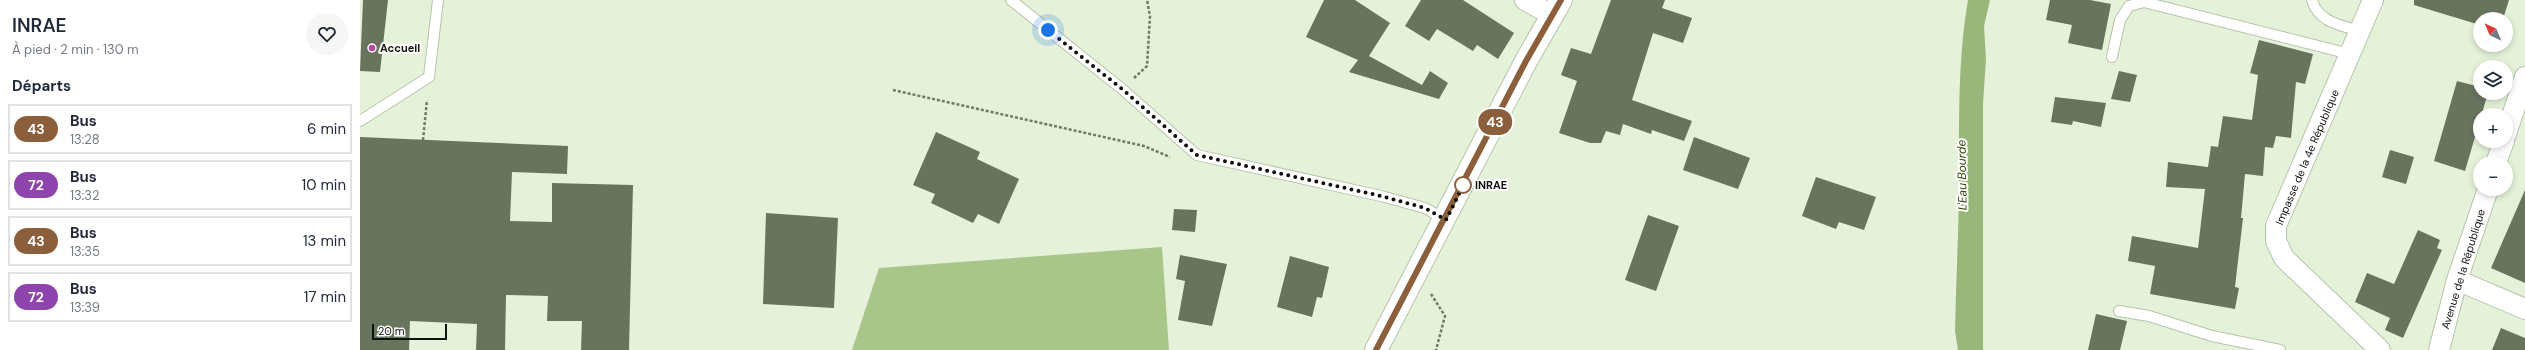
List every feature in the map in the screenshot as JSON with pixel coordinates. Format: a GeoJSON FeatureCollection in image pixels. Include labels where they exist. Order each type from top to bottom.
{"type":"FeatureCollection","features":[{"type":"Feature","properties":{"kind":"street"},"geometry":{"type":"LineString","coordinates":[[1376,350],[1446,220],[1526,61],[1556,8],[1526,0]]}},
{"type":"Feature","properties":{"kind":"street","name":"Impasse de la 4e République"},"geometry":{"type":"LineString","coordinates":[[2373,0],[2276,226],[2276,241],[2284,258],[2380,350]]}},
{"type":"Feature","properties":{"kind":"street"},"geometry":{"type":"LineString","coordinates":[[2513,113],[2525,77]]}},
{"type":"Feature","properties":{"kind":"street","name":"Avenue de la République"},"geometry":{"type":"LineString","coordinates":[[2439,350],[2457,280],[2486,196]]}},
{"type":"Feature","properties":{"kind":"street"},"geometry":{"type":"LineString","coordinates":[[2457,280],[2525,309]]}},
{"type":"Feature","properties":{"kind":"lane"},"geometry":{"type":"LineString","coordinates":[[360,121],[429,78],[438,0]]}},
{"type":"Feature","properties":{"kind":"lane"},"geometry":{"type":"LineString","coordinates":[[1011,0],[1122,89],[1197,155],[1388,198],[1425,208],[1446,220]]}},
{"type":"Feature","properties":{"kind":"lane"},"geometry":{"type":"LineString","coordinates":[[2312,0],[2315,11],[2332,23],[2360,31]]}},
{"type":"Feature","properties":{"kind":"lane"},"geometry":{"type":"LineString","coordinates":[[2112,57],[2120,20],[2129,6],[2144,2],[2350,54]]}},
{"type":"Feature","properties":{"kind":"lane"},"geometry":{"type":"LineString","coordinates":[[2118,311],[2149,316],[2212,336],[2280,350]]}},
{"type":"Feature","properties":{"kind":"path"},"geometry":{"type":"LineString","coordinates":[[1122,89],[1147,66],[1150,16],[1147,0]]}},
{"type":"Feature","properties":{"kind":"path"},"geometry":{"type":"LineString","coordinates":[[424,140],[429,78]]}},
{"type":"Feature","properties":{"kind":"path"},"geometry":{"type":"LineString","coordinates":[[893,90],[1144,146],[1174,158]]}},
{"type":"Feature","properties":{"kind":"path"},"geometry":{"type":"LineString","coordinates":[[1412,283],[1428,292],[1443,310],[1444,322],[1436,350]]}},
{"type":"Feature","properties":{"kind":"shaded area"},"geometry":{"type":"Polygon","coordinates":[[[1162,247],[1169,350],[852,350],[879,268],[1162,247]]]}},
{"type":"Feature","properties":{"kind":"water","name":"L'Eau Bourde"},"geometry":{"type":"Polygon","coordinates":[[[1968,0],[1990,0],[1984,26],[1986,59],[1983,104],[1983,350],[1958,350],[1955,331],[1959,215],[1959,110],[1962,44],[1968,0]]]}},
{"type":"Feature","properties":{"kind":"building","name":"Accueil"},"geometry":{"type":"Polygon","coordinates":[[[363,0],[388,0],[380,72],[360,71],[363,0]]]}},
{"type":"Feature","properties":{"kind":"building"},"geometry":{"type":"Polygon","coordinates":[[[1324,0],[1355,0],[1390,23],[1369,56],[1422,85],[1430,71],[1448,83],[1439,99],[1349,72],[1358,60],[1306,37],[1324,0]]]}},
{"type":"Feature","properties":{"kind":"building"},"geometry":{"type":"Polygon","coordinates":[[[1421,0],[1463,0],[1514,33],[1498,59],[1477,45],[1473,51],[1437,29],[1429,41],[1405,26],[1421,0]]]}},
{"type":"Feature","properties":{"kind":"building"},"geometry":{"type":"Polygon","coordinates":[[[1611,0],[1665,0],[1662,8],[1692,18],[1683,43],[1653,33],[1632,100],[1692,121],[1684,141],[1652,130],[1651,134],[1623,124],[1620,135],[1606,131],[1601,143],[1590,143],[1559,133],[1577,81],[1561,75],[1571,48],[1591,54],[1611,0]]]}},
{"type":"Feature","properties":{"kind":"building"},"geometry":{"type":"Polygon","coordinates":[[[2050,0],[2090,0],[2111,4],[2102,50],[2068,43],[2072,25],[2046,20],[2050,0]]]}},
{"type":"Feature","properties":{"kind":"building"},"geometry":{"type":"Polygon","coordinates":[[[2414,0],[2509,0],[2505,12],[2473,12],[2473,23],[2414,5],[2414,0]]]}},
{"type":"Feature","properties":{"kind":"building"},"geometry":{"type":"Polygon","coordinates":[[[2259,40],[2313,54],[2305,84],[2296,82],[2291,138],[2276,136],[2273,148],[2265,147],[2263,176],[2245,174],[2241,218],[2243,218],[2235,287],[2239,288],[2235,309],[2150,294],[2155,266],[2128,261],[2132,236],[2198,248],[2205,189],[2166,187],[2168,162],[2208,167],[2211,146],[2218,147],[2223,116],[2252,120],[2258,75],[2250,73],[2259,40]]]}},
{"type":"Feature","properties":{"kind":"building"},"geometry":{"type":"Polygon","coordinates":[[[2119,71],[2137,75],[2130,102],[2111,99],[2119,71]]]}},
{"type":"Feature","properties":{"kind":"building"},"geometry":{"type":"Polygon","coordinates":[[[2457,81],[2473,85],[2473,100],[2486,100],[2484,108],[2473,108],[2473,144],[2465,171],[2434,161],[2457,81]]]}},
{"type":"Feature","properties":{"kind":"building"},"geometry":{"type":"Polygon","coordinates":[[[2055,97],[2106,103],[2101,127],[2073,121],[2072,125],[2051,122],[2055,97]]]}},
{"type":"Feature","properties":{"kind":"building"},"geometry":{"type":"Polygon","coordinates":[[[936,132],[980,152],[977,159],[1019,179],[999,224],[978,214],[973,223],[931,203],[935,194],[913,185],[936,132]]]}},
{"type":"Feature","properties":{"kind":"building"},"geometry":{"type":"Polygon","coordinates":[[[360,137],[568,146],[567,174],[512,172],[510,221],[552,222],[552,183],[633,185],[629,350],[581,350],[582,321],[547,321],[548,296],[506,295],[505,350],[476,350],[477,324],[410,321],[409,350],[360,350],[360,137]]]}},
{"type":"Feature","properties":{"kind":"building"},"geometry":{"type":"Polygon","coordinates":[[[1694,137],[1750,158],[1738,189],[1683,170],[1694,137]]]}},
{"type":"Feature","properties":{"kind":"building"},"geometry":{"type":"Polygon","coordinates":[[[2390,150],[2414,157],[2406,184],[2382,177],[2390,150]]]}},
{"type":"Feature","properties":{"kind":"building"},"geometry":{"type":"Polygon","coordinates":[[[1816,177],[1876,197],[1864,230],[1839,222],[1836,229],[1802,216],[1816,177]]]}},
{"type":"Feature","properties":{"kind":"building"},"geometry":{"type":"Polygon","coordinates":[[[2525,190],[2525,283],[2491,268],[2525,190]]]}},
{"type":"Feature","properties":{"kind":"building"},"geometry":{"type":"Polygon","coordinates":[[[1174,209],[1197,210],[1195,232],[1172,230],[1174,209]]]}},
{"type":"Feature","properties":{"kind":"building"},"geometry":{"type":"Polygon","coordinates":[[[766,213],[838,218],[834,308],[763,304],[766,213]]]}},
{"type":"Feature","properties":{"kind":"building"},"geometry":{"type":"Polygon","coordinates":[[[1648,215],[1679,226],[1656,291],[1625,280],[1648,215]]]}},
{"type":"Feature","properties":{"kind":"building"},"geometry":{"type":"Polygon","coordinates":[[[2418,230],[2440,240],[2437,248],[2442,250],[2403,338],[2385,330],[2390,318],[2355,302],[2367,273],[2394,284],[2418,230]]]}},
{"type":"Feature","properties":{"kind":"building"},"geometry":{"type":"Polygon","coordinates":[[[1180,255],[1227,264],[1212,326],[1178,320],[1185,281],[1176,279],[1180,255]]]}},
{"type":"Feature","properties":{"kind":"building"},"geometry":{"type":"Polygon","coordinates":[[[1290,256],[1329,267],[1322,298],[1317,297],[1312,317],[1277,307],[1290,256]]]}},
{"type":"Feature","properties":{"kind":"building"},"geometry":{"type":"Polygon","coordinates":[[[2096,314],[2127,321],[2120,350],[2088,350],[2096,314]]]}},
{"type":"Feature","properties":{"kind":"building"},"geometry":{"type":"Polygon","coordinates":[[[2501,328],[2525,338],[2525,350],[2492,350],[2501,328]]]}},
{"type":"Feature","properties":{"kind":"bus line","name":"43"},"geometry":{"type":"LineString","coordinates":[[1376,350],[1421,268],[1526,61],[1561,0]]}},
{"type":"Feature","properties":{"kind":"place","name":"Accueil"},"geometry":{"type":"Point","coordinates":[372,48]}},
{"type":"Feature","properties":{"kind":"place","name":"INRAE"},"geometry":{"type":"Point","coordinates":[1463,185]}},
{"type":"Feature","properties":{"kind":"route"},"geometry":{"type":"LineString","coordinates":[[1048,30],[1122,89],[1197,155],[1381,196],[1425,208],[1446,220],[1466,180],[1463,185]]}}]}
